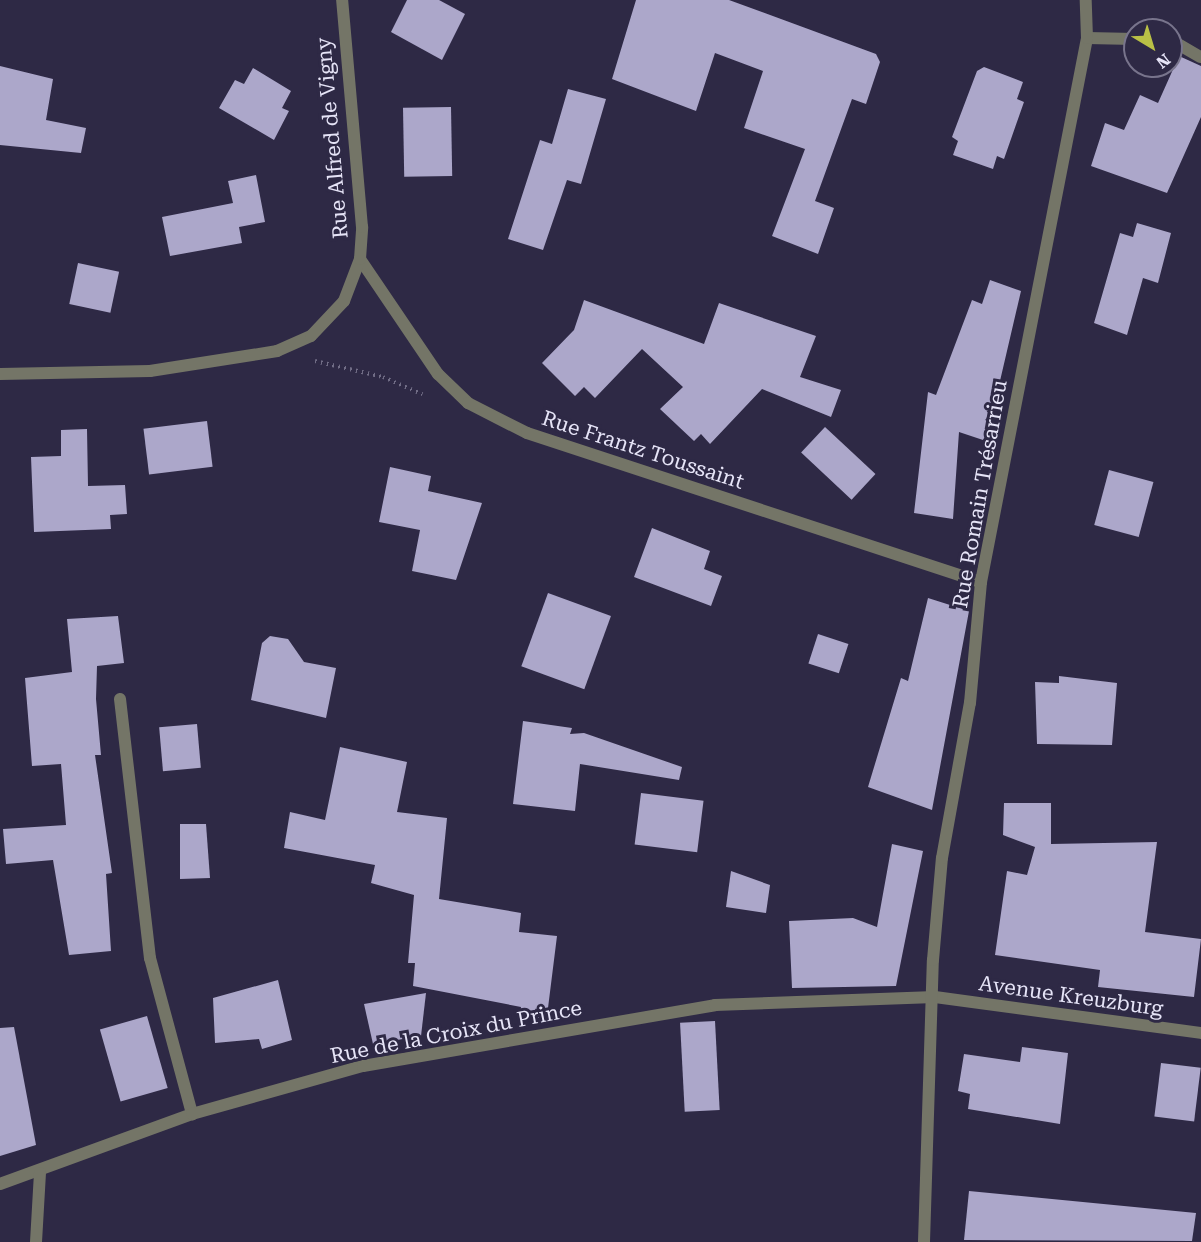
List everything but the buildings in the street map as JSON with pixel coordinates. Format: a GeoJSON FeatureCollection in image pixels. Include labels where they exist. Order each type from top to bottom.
{"type":"FeatureCollection","features":[{"type":"Feature","properties":{"kind":"street","name":"Rue Alfred de Vigny"},"geometry":{"type":"LineString","coordinates":[[0,374],[150,371],[277,351],[311,336],[344,301],[360,259],[342,0]]}},
{"type":"Feature","properties":{"kind":"street","name":"Rue Romain Trésarrieu"},"geometry":{"type":"LineString","coordinates":[[924,1242],[935,997],[933,960],[942,858],[970,703],[981,582],[1087,38],[1086,0]]}},
{"type":"Feature","properties":{"kind":"street"},"geometry":{"type":"LineString","coordinates":[[1087,38],[1123,39]]}},
{"type":"Feature","properties":{"kind":"street"},"geometry":{"type":"LineString","coordinates":[[1183,47],[1201,57]]}},
{"type":"Feature","properties":{"kind":"street","name":"Rue Frantz Toussaint"},"geometry":{"type":"LineString","coordinates":[[360,259],[438,374],[468,404],[527,433],[981,582]]}},
{"type":"Feature","properties":{"kind":"street"},"geometry":{"type":"LineString","coordinates":[[120,699],[150,957],[192,1114]]}},
{"type":"Feature","properties":{"kind":"street","name":"Avenue Kreuzburg"},"geometry":{"type":"LineString","coordinates":[[935,997],[1201,1033]]}},
{"type":"Feature","properties":{"kind":"street","name":"Rue de la Croix du Prince"},"geometry":{"type":"LineString","coordinates":[[0,1184],[39,1173],[192,1114],[363,1066],[715,1005],[935,997]]}},
{"type":"Feature","properties":{"kind":"street"},"geometry":{"type":"LineString","coordinates":[[36,1242],[39,1173]]}},
{"type":"Feature","properties":{"kind":"path"},"geometry":{"type":"LineString","coordinates":[[277,351],[383,377],[429,396]]}}]}
